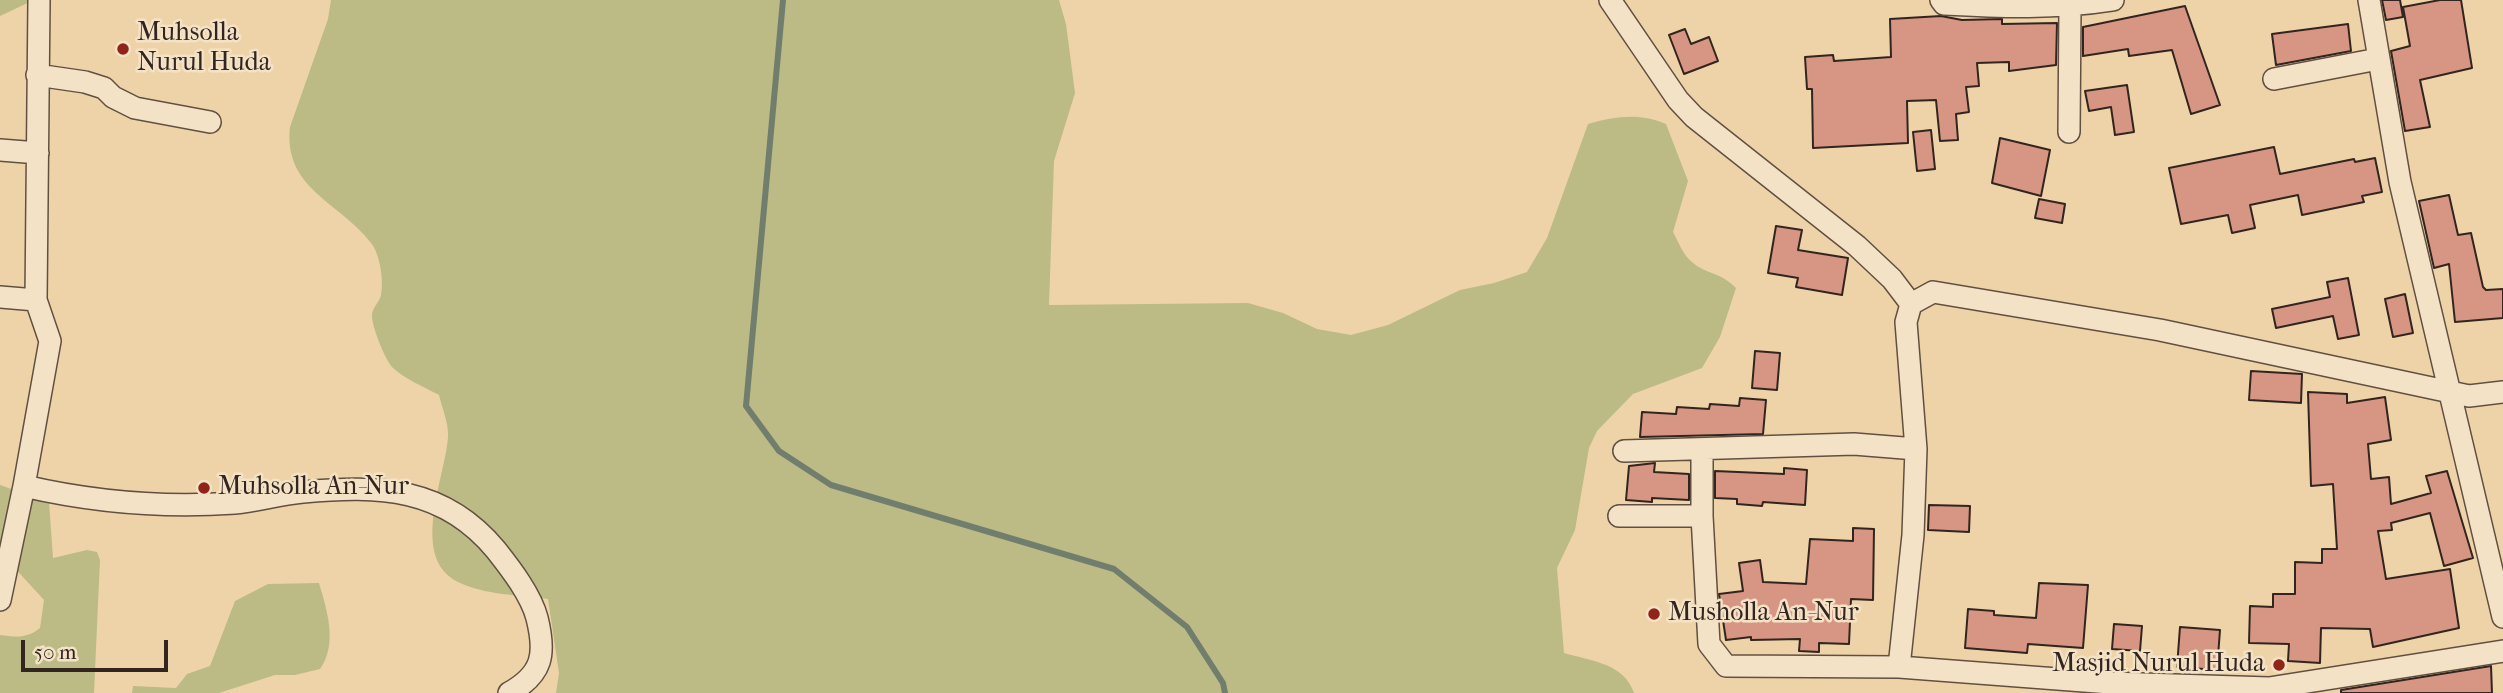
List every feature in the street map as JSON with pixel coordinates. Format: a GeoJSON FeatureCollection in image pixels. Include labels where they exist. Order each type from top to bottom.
{"type":"FeatureCollection","features":[{"type":"Feature","properties":{"kind":"street"},"geometry":{"type":"LineString","coordinates":[[0,600],[50,341],[36,300],[39,0]]}},
{"type":"Feature","properties":{"kind":"street"},"geometry":{"type":"LineString","coordinates":[[1610,0],[1678,100],[1694,117],[1857,246],[1892,279],[1911,304]]}},
{"type":"Feature","properties":{"kind":"street"},"geometry":{"type":"LineString","coordinates":[[1941,0],[1944,4],[2070,7],[2113,0]]}},
{"type":"Feature","properties":{"kind":"street"},"geometry":{"type":"LineString","coordinates":[[2369,0],[2399,182],[2503,617]]}},
{"type":"Feature","properties":{"kind":"street"},"geometry":{"type":"LineString","coordinates":[[2069,132],[2070,7]]}},
{"type":"Feature","properties":{"kind":"street"},"geometry":{"type":"LineString","coordinates":[[2274,79],[2378,59]]}},
{"type":"Feature","properties":{"kind":"street"},"geometry":{"type":"LineString","coordinates":[[37,75],[85,82],[104,88],[113,97],[135,108],[209,122]]}},
{"type":"Feature","properties":{"kind":"street"},"geometry":{"type":"LineString","coordinates":[[0,150],[38,153]]}},
{"type":"Feature","properties":{"kind":"street"},"geometry":{"type":"LineString","coordinates":[[1899,667],[1913,535],[1916,449],[1906,322],[1911,304],[1933,292],[2160,330],[2354,374],[2469,396],[2503,392]]}},
{"type":"Feature","properties":{"kind":"street"},"geometry":{"type":"LineString","coordinates":[[0,297],[36,300]]}},
{"type":"Feature","properties":{"kind":"street"},"geometry":{"type":"LineString","coordinates":[[1624,451],[1854,444],[1916,449]]}},
{"type":"Feature","properties":{"kind":"street"},"geometry":{"type":"LineString","coordinates":[[1702,449],[1702,516],[1709,643],[1726,666],[1899,667],[2110,684],[2269,688],[2347,685],[2503,652]]}},
{"type":"Feature","properties":{"kind":"street"},"geometry":{"type":"LineString","coordinates":[[24,486],[69,496],[123,503],[235,503],[302,492],[384,489],[419,495],[446,507],[482,533],[507,564],[535,612],[543,641],[541,665],[520,687],[509,693]]}},
{"type":"Feature","properties":{"kind":"street"},"geometry":{"type":"LineString","coordinates":[[1619,516],[1702,516]]}},
{"type":"Feature","properties":{"kind":"shaded area"},"geometry":{"type":"Polygon","coordinates":[[[0,0],[34,0],[0,16],[0,0]]]}},
{"type":"Feature","properties":{"kind":"shaded area"},"geometry":{"type":"Polygon","coordinates":[[[331,0],[1059,0],[1066,24],[1075,93],[1054,161],[1049,305],[1248,303],[1283,313],[1317,329],[1351,335],[1388,325],[1460,290],[1527,272],[1547,238],[1588,124],[1628,117],[1647,118],[1666,124],[1688,181],[1673,232],[1683,252],[1692,262],[1736,288],[1720,337],[1702,368],[1633,394],[1597,431],[1589,448],[1575,530],[1557,568],[1564,653],[1615,669],[1623,675],[1634,693],[556,693],[559,673],[548,599],[490,592],[468,586],[443,571],[435,555],[434,516],[448,437],[439,395],[403,376],[390,364],[372,319],[382,289],[377,254],[358,229],[316,193],[295,166],[290,148],[290,127],[328,19],[331,0]]]}},
{"type":"Feature","properties":{"kind":"shaded area"},"geometry":{"type":"Polygon","coordinates":[[[0,485],[49,502],[53,558],[87,550],[97,552],[100,560],[94,693],[0,693],[0,635],[16,637],[35,632],[40,628],[44,600],[0,552],[0,485]]]}},
{"type":"Feature","properties":{"kind":"shaded area"},"geometry":{"type":"Polygon","coordinates":[[[319,583],[328,615],[330,638],[329,649],[320,669],[295,675],[275,675],[219,693],[132,693],[133,686],[176,688],[187,674],[210,666],[235,601],[268,584],[319,583]]]}},
{"type":"Feature","properties":{"kind":"building"},"geometry":{"type":"Polygon","coordinates":[[[2382,0],[2400,0],[2403,17],[2386,20],[2382,0]]]}},
{"type":"Feature","properties":{"kind":"building"},"geometry":{"type":"Polygon","coordinates":[[[2440,0],[2461,0],[2472,68],[2420,80],[2430,127],[2405,131],[2391,51],[2410,46],[2403,7],[2440,0]]]}},
{"type":"Feature","properties":{"kind":"building"},"geometry":{"type":"Polygon","coordinates":[[[2185,6],[2220,105],[2191,114],[2172,50],[2129,56],[2128,49],[2083,56],[2083,27],[2185,6]]]}},
{"type":"Feature","properties":{"kind":"building"},"geometry":{"type":"Polygon","coordinates":[[[1941,16],[1962,20],[2002,19],[2002,24],[2057,23],[2056,65],[2009,71],[2009,62],[1977,63],[1979,86],[1966,87],[1969,112],[1956,114],[1958,140],[1940,141],[1936,100],[1907,101],[1908,143],[1813,148],[1812,89],[1807,89],[1805,57],[1833,55],[1834,61],[1891,57],[1890,19],[1941,16]]]}},
{"type":"Feature","properties":{"kind":"building"},"geometry":{"type":"Polygon","coordinates":[[[2348,24],[2351,51],[2276,65],[2272,34],[2348,24]]]}},
{"type":"Feature","properties":{"kind":"building"},"geometry":{"type":"Polygon","coordinates":[[[1685,29],[1691,44],[1709,37],[1718,61],[1684,74],[1669,35],[1685,29]]]}},
{"type":"Feature","properties":{"kind":"building"},"geometry":{"type":"Polygon","coordinates":[[[2127,85],[2134,132],[2115,135],[2111,107],[2089,111],[2085,91],[2127,85]]]}},
{"type":"Feature","properties":{"kind":"building"},"geometry":{"type":"Polygon","coordinates":[[[1931,130],[1935,169],[1917,171],[1913,132],[1931,130]]]}},
{"type":"Feature","properties":{"kind":"building"},"geometry":{"type":"Polygon","coordinates":[[[2000,138],[2050,150],[2041,196],[1992,183],[2000,138]]]}},
{"type":"Feature","properties":{"kind":"building"},"geometry":{"type":"Polygon","coordinates":[[[2274,147],[2280,174],[2354,159],[2355,162],[2375,158],[2382,192],[2362,196],[2364,202],[2302,215],[2298,195],[2250,205],[2255,228],[2232,233],[2228,215],[2181,224],[2169,168],[2274,147]]]}},
{"type":"Feature","properties":{"kind":"building"},"geometry":{"type":"Polygon","coordinates":[[[2449,195],[2458,235],[2471,233],[2483,287],[2486,290],[2503,289],[2503,318],[2455,322],[2449,264],[2434,268],[2419,201],[2449,195]]]}},
{"type":"Feature","properties":{"kind":"building"},"geometry":{"type":"Polygon","coordinates":[[[2039,199],[2065,204],[2062,223],[2035,218],[2039,199]]]}},
{"type":"Feature","properties":{"kind":"building"},"geometry":{"type":"Polygon","coordinates":[[[1776,226],[1802,230],[1798,250],[1848,258],[1842,295],[1796,287],[1798,278],[1768,273],[1776,226]]]}},
{"type":"Feature","properties":{"kind":"building"},"geometry":{"type":"Polygon","coordinates":[[[2348,278],[2359,335],[2338,339],[2333,316],[2276,328],[2272,309],[2330,297],[2327,282],[2348,278]]]}},
{"type":"Feature","properties":{"kind":"building"},"geometry":{"type":"Polygon","coordinates":[[[2405,294],[2413,333],[2393,337],[2385,299],[2405,294]]]}},
{"type":"Feature","properties":{"kind":"building"},"geometry":{"type":"Polygon","coordinates":[[[1755,351],[1780,353],[1777,390],[1752,388],[1755,351]]]}},
{"type":"Feature","properties":{"kind":"building"},"geometry":{"type":"Polygon","coordinates":[[[2251,371],[2302,374],[2301,403],[2249,400],[2251,371]]]}},
{"type":"Feature","properties":{"kind":"building"},"geometry":{"type":"Polygon","coordinates":[[[2308,392],[2347,394],[2347,403],[2385,397],[2391,440],[2368,444],[2371,479],[2389,477],[2391,504],[2431,493],[2426,476],[2447,471],[2473,558],[2444,566],[2430,513],[2391,523],[2392,530],[2378,531],[2386,579],[2450,569],[2459,628],[2373,647],[2370,629],[2321,628],[2320,663],[2288,661],[2289,644],[2249,643],[2250,606],[2273,607],[2273,594],[2295,594],[2295,562],[2322,563],[2322,549],[2337,549],[2333,484],[2311,486],[2308,392]]]}},
{"type":"Feature","properties":{"kind":"building"},"geometry":{"type":"Polygon","coordinates":[[[1740,398],[1766,400],[1763,434],[1640,437],[1642,412],[1676,414],[1677,407],[1709,409],[1710,404],[1739,406],[1740,398]]]}},
{"type":"Feature","properties":{"kind":"building"},"geometry":{"type":"Polygon","coordinates":[[[1655,463],[1654,472],[1689,474],[1689,500],[1626,500],[1629,466],[1655,463]]]}},
{"type":"Feature","properties":{"kind":"building"},"geometry":{"type":"Polygon","coordinates":[[[1784,468],[1807,470],[1805,505],[1763,502],[1762,506],[1737,504],[1737,499],[1715,498],[1715,471],[1784,474],[1784,468]]]}},
{"type":"Feature","properties":{"kind":"building"},"geometry":{"type":"Polygon","coordinates":[[[1929,505],[1970,506],[1969,532],[1928,530],[1929,505]]]}},
{"type":"Feature","properties":{"kind":"building"},"geometry":{"type":"Polygon","coordinates":[[[1853,528],[1874,529],[1873,600],[1851,599],[1849,644],[1819,643],[1819,652],[1799,651],[1800,639],[1751,640],[1751,637],[1726,640],[1719,594],[1743,591],[1739,563],[1760,560],[1763,582],[1806,584],[1810,539],[1853,541],[1853,528]]]}},
{"type":"Feature","properties":{"kind":"building"},"geometry":{"type":"Polygon","coordinates":[[[2039,583],[2088,585],[2083,648],[2028,644],[2027,653],[1965,648],[1968,609],[1994,611],[1994,615],[2036,618],[2039,583]]]}},
{"type":"Feature","properties":{"kind":"building"},"geometry":{"type":"Polygon","coordinates":[[[2114,624],[2142,626],[2140,651],[2112,649],[2114,624]]]}},
{"type":"Feature","properties":{"kind":"building"},"geometry":{"type":"Polygon","coordinates":[[[2180,627],[2220,630],[2217,670],[2177,667],[2180,627]]]}},
{"type":"Feature","properties":{"kind":"building"},"geometry":{"type":"Polygon","coordinates":[[[2491,666],[2492,693],[2341,693],[2341,690],[2491,666]]]}},
{"type":"Feature","properties":{"kind":"waterway"},"geometry":{"type":"LineString","coordinates":[[783,0],[746,406],[779,451],[831,485],[1114,569],[1187,627],[1223,683],[1225,693]]}},
{"type":"Feature","properties":{"kind":"place","name":"Muhsolla Nurul Huda"},"geometry":{"type":"Point","coordinates":[123,49]}},
{"type":"Feature","properties":{"kind":"place","name":"Muhsolla An-Nur"},"geometry":{"type":"Point","coordinates":[204,488]}},
{"type":"Feature","properties":{"kind":"place","name":"Musholla An-Nur"},"geometry":{"type":"Point","coordinates":[1654,614]}},
{"type":"Feature","properties":{"kind":"place","name":"Masjid Nurul Huda"},"geometry":{"type":"Point","coordinates":[2279,665]}}]}
